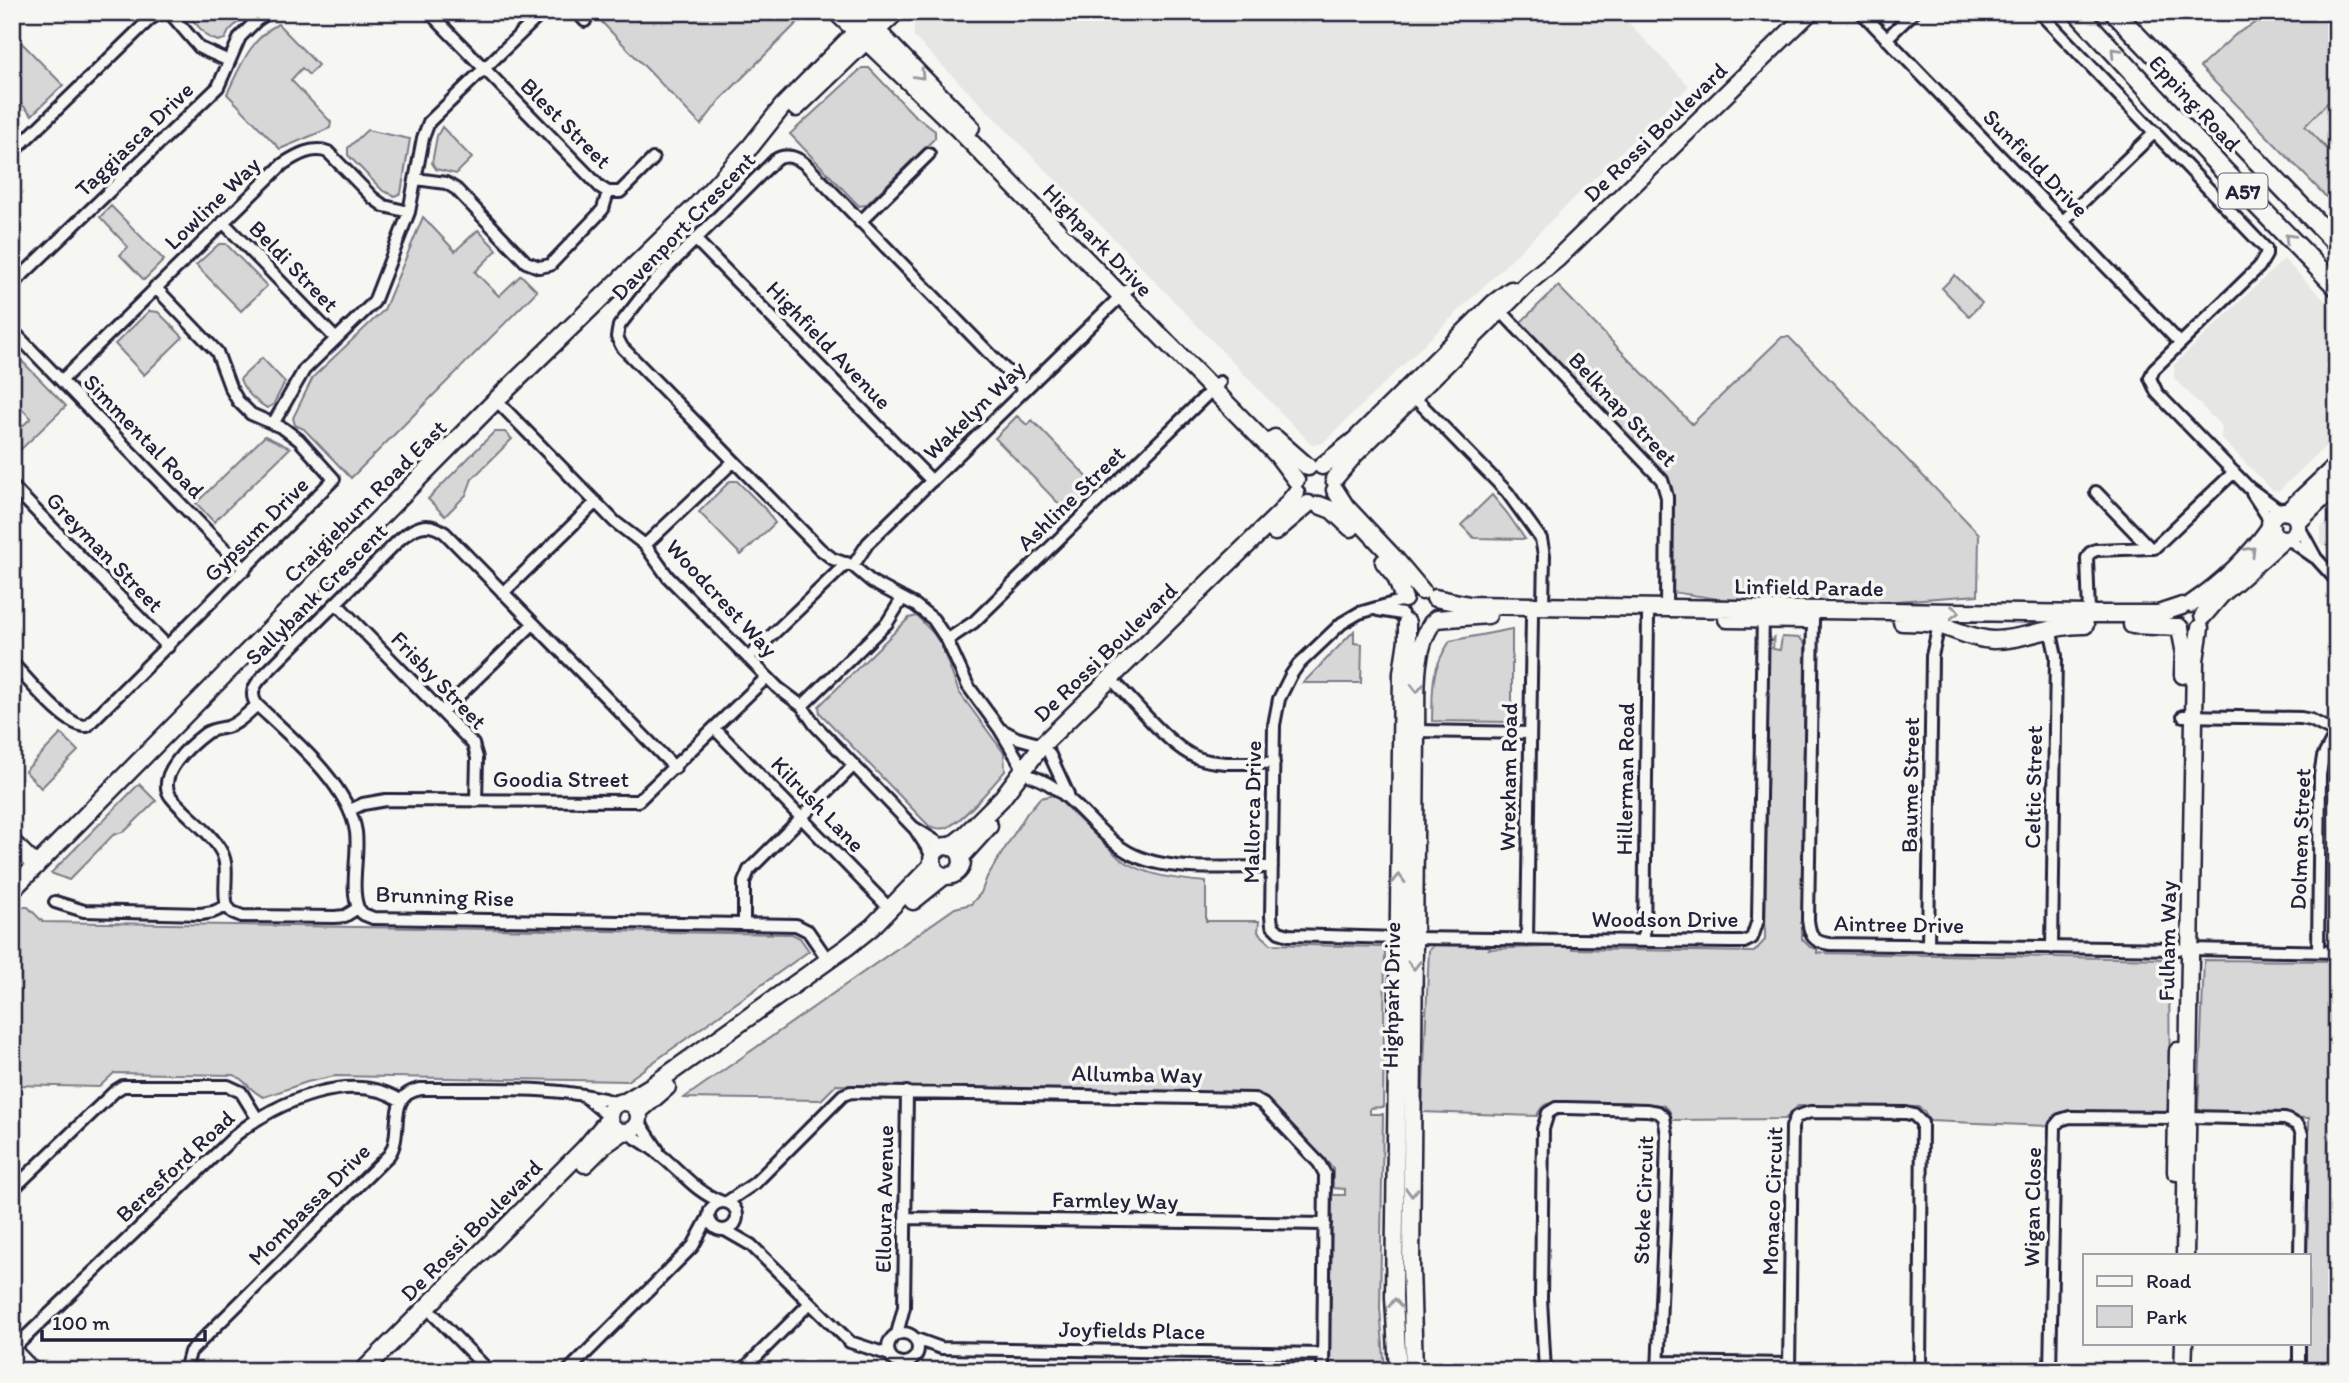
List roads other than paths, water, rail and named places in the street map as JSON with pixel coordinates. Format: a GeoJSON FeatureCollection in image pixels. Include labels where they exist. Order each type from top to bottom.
{"type":"FeatureCollection","features":[{"type":"Feature","properties":{"kind":"main road","name":"Epping Road"},"geometry":{"type":"LineString","coordinates":[[2077,12],[2337,288]]}},
{"type":"Feature","properties":{"kind":"main road","name":"Epping Road"},"geometry":{"type":"LineString","coordinates":[[2113,12],[2337,244]]}},
{"type":"Feature","properties":{"kind":"main road"},"geometry":{"type":"LineString","coordinates":[[2243,146],[2282,172],[2337,227]]}},
{"type":"Feature","properties":{"kind":"street"},"geometry":{"type":"LineString","coordinates":[[12,153],[150,19],[162,12]]}},
{"type":"Feature","properties":{"kind":"street"},"geometry":{"type":"LineString","coordinates":[[169,12],[200,48],[229,61]]}},
{"type":"Feature","properties":{"kind":"street","name":"Taggiasca Drive"},"geometry":{"type":"LineString","coordinates":[[12,285],[218,87],[240,37],[269,12]]}},
{"type":"Feature","properties":{"kind":"street","name":"Blest Street"},"geometry":{"type":"LineString","coordinates":[[429,12],[593,181],[608,192],[620,192],[653,159]]}},
{"type":"Feature","properties":{"kind":"street"},"geometry":{"type":"LineString","coordinates":[[273,424],[304,370],[373,302],[409,212],[423,138],[429,122],[543,12]]}},
{"type":"Feature","properties":{"kind":"street"},"geometry":{"type":"LineString","coordinates":[[577,12],[585,21]]}},
{"type":"Feature","properties":{"kind":"street","name":"Highpark Drive"},"geometry":{"type":"LineString","coordinates":[[836,12],[866,27],[958,129],[1125,292],[1216,386],[1278,456],[1305,495],[1338,515],[1396,577],[1404,609],[1407,644],[1402,673],[1411,1320],[1414,1371]]}},
{"type":"Feature","properties":{"kind":"street","name":"Craigieburn Road East"},"geometry":{"type":"LineString","coordinates":[[12,890],[496,400],[695,207],[751,146],[790,114],[866,27],[895,12]]}},
{"type":"Feature","properties":{"kind":"street","name":"De Rossi Boulevard"},"geometry":{"type":"LineString","coordinates":[[1045,749],[1118,686],[1269,538],[1305,495],[1302,470],[1315,467],[1355,439],[1498,307],[1558,259],[1810,12]]}},
{"type":"Feature","properties":{"kind":"street","name":"Sunfield Drive"},"geometry":{"type":"LineString","coordinates":[[1861,12],[2180,343]]}},
{"type":"Feature","properties":{"kind":"street"},"geometry":{"type":"LineString","coordinates":[[1886,39],[1914,12]]}},
{"type":"Feature","properties":{"kind":"street"},"geometry":{"type":"LineString","coordinates":[[2039,12],[2266,249],[2266,255],[2259,267],[2151,372],[2150,379],[2152,387],[2249,488],[2285,520],[2337,581]]}},
{"type":"Feature","properties":{"kind":"street"},"geometry":{"type":"LineString","coordinates":[[2063,222],[2155,132]]}},
{"type":"Feature","properties":{"kind":"street","name":"Lowline Way"},"geometry":{"type":"LineString","coordinates":[[62,380],[155,287],[283,164],[295,156],[320,149],[328,152],[373,198],[384,206],[409,212]]}},
{"type":"Feature","properties":{"kind":"street"},"geometry":{"type":"LineString","coordinates":[[860,222],[929,154]]}},
{"type":"Feature","properties":{"kind":"street","name":"Davenport Crescent"},"geometry":{"type":"LineString","coordinates":[[1025,390],[802,162],[793,157],[775,160],[696,240],[643,295],[619,326],[617,337],[622,347],[820,549],[833,559],[850,565],[872,582],[933,619],[947,640],[968,686],[1027,772]]}},
{"type":"Feature","properties":{"kind":"street"},"geometry":{"type":"LineString","coordinates":[[416,179],[446,183],[456,189],[527,262],[539,267],[550,265],[597,216],[603,209],[608,192]]}},
{"type":"Feature","properties":{"kind":"street","name":"Beldi Street"},"geometry":{"type":"LineString","coordinates":[[223,222],[336,339]]}},
{"type":"Feature","properties":{"kind":"street","name":"Highfield Avenue"},"geometry":{"type":"LineString","coordinates":[[696,240],[932,481]]}},
{"type":"Feature","properties":{"kind":"street","name":"Gypsum Drive"},"geometry":{"type":"LineString","coordinates":[[12,663],[67,719],[82,726],[92,723],[334,479],[299,440],[283,428],[251,414],[238,401],[217,352],[155,287]]}},
{"type":"Feature","properties":{"kind":"street","name":"Wakelyn Way"},"geometry":{"type":"LineString","coordinates":[[748,658],[850,565],[868,544],[1125,292]]}},
{"type":"Feature","properties":{"kind":"street","name":"De Rossi Boulevard"},"geometry":{"type":"LineString","coordinates":[[363,1371],[590,1143],[653,1085],[861,936],[944,858],[1012,803],[1027,772],[1045,749],[1281,512],[1305,495],[1329,500],[1334,484],[1355,454],[1414,397],[1498,307]]}},
{"type":"Feature","properties":{"kind":"street","name":"Belknap Street"},"geometry":{"type":"LineString","coordinates":[[1498,307],[1662,480],[1667,497],[1666,608]]}},
{"type":"Feature","properties":{"kind":"street","name":"Simmental Road"},"geometry":{"type":"LineString","coordinates":[[12,330],[245,570]]}},
{"type":"Feature","properties":{"kind":"street","name":"Highpark Drive"},"geometry":{"type":"LineString","coordinates":[[1216,386],[1292,454],[1315,467],[1327,469],[1334,484]]}},
{"type":"Feature","properties":{"kind":"street","name":"Ashline Street"},"geometry":{"type":"LineString","coordinates":[[947,640],[974,622],[1216,386]]}},
{"type":"Feature","properties":{"kind":"street","name":"Wrexham Road"},"geometry":{"type":"LineString","coordinates":[[1414,397],[1507,492],[1541,539],[1544,555],[1537,611],[1530,733],[1527,940]]}},
{"type":"Feature","properties":{"kind":"street","name":"Woodcrest Way"},"geometry":{"type":"LineString","coordinates":[[496,400],[626,533],[645,545],[668,576],[784,694],[802,706],[815,725],[944,858]]}},
{"type":"Feature","properties":{"kind":"street"},"geometry":{"type":"LineString","coordinates":[[645,545],[733,462]]}},
{"type":"Feature","properties":{"kind":"street","name":"Linfield Parade"},"geometry":{"type":"LineString","coordinates":[[1429,595],[1469,605],[1648,617],[1763,614],[2158,614],[2187,605],[2220,582],[2285,520],[2337,465]]}},
{"type":"Feature","properties":{"kind":"street"},"geometry":{"type":"LineString","coordinates":[[2089,614],[2087,558],[2090,553],[2096,550],[2154,548],[2234,472]]}},
{"type":"Feature","properties":{"kind":"street"},"geometry":{"type":"LineString","coordinates":[[1334,484],[1346,507],[1429,595],[1438,608],[1434,621],[1417,628],[1404,609],[1412,593],[1429,595]]}},
{"type":"Feature","properties":{"kind":"street","name":"Linfield Parade"},"geometry":{"type":"LineString","coordinates":[[2285,520],[2337,484]]}},
{"type":"Feature","properties":{"kind":"street","name":"Greyman Street"},"geometry":{"type":"LineString","coordinates":[[12,486],[168,647]]}},
{"type":"Feature","properties":{"kind":"street"},"geometry":{"type":"LineString","coordinates":[[2096,492],[2150,548]]}},
{"type":"Feature","properties":{"kind":"street"},"geometry":{"type":"LineString","coordinates":[[596,502],[503,593],[675,768]]}},
{"type":"Feature","properties":{"kind":"street"},"geometry":{"type":"LineString","coordinates":[[2285,520],[2274,534],[2316,558]]}},
{"type":"Feature","properties":{"kind":"street","name":"Sallybank Crescent"},"geometry":{"type":"LineString","coordinates":[[257,705],[253,695],[256,684],[412,529],[426,525],[445,533],[503,593]]}},
{"type":"Feature","properties":{"kind":"street"},"geometry":{"type":"LineString","coordinates":[[2202,622],[2199,608],[2187,605],[2176,613],[2179,628],[2188,632],[2202,622],[2221,595],[2285,539]]}},
{"type":"Feature","properties":{"kind":"street"},"geometry":{"type":"LineString","coordinates":[[802,706],[887,623],[902,599]]}},
{"type":"Feature","properties":{"kind":"street","name":"Frisby Street"},"geometry":{"type":"LineString","coordinates":[[335,603],[468,738],[476,750],[476,801]]}},
{"type":"Feature","properties":{"kind":"street","name":"Linfield Parade"},"geometry":{"type":"LineString","coordinates":[[1434,621],[1537,611],[1666,608],[1813,620],[1912,622],[1939,625],[1968,636],[1990,640],[2019,638],[2068,624],[2179,628]]}},
{"type":"Feature","properties":{"kind":"street","name":"Mallorca Drive"},"geometry":{"type":"LineString","coordinates":[[1404,609],[1368,610],[1342,623],[1291,675],[1279,699],[1274,763],[1271,921],[1279,933],[1289,935],[1406,938]]}},
{"type":"Feature","properties":{"kind":"street","name":"Woodson Drive"},"geometry":{"type":"LineString","coordinates":[[1406,938],[1744,942],[1752,938],[1757,929],[1763,614]]}},
{"type":"Feature","properties":{"kind":"street","name":"Hillerman Road"},"geometry":{"type":"LineString","coordinates":[[1644,941],[1648,617]]}},
{"type":"Feature","properties":{"kind":"street","name":"Aintree Drive"},"geometry":{"type":"LineString","coordinates":[[1813,620],[1808,920],[1810,934],[1818,942],[2337,952]]}},
{"type":"Feature","properties":{"kind":"street","name":"Highpark Drive"},"geometry":{"type":"LineString","coordinates":[[1398,1371],[1394,1297],[1406,938],[1420,652],[1425,634],[1434,621]]}},
{"type":"Feature","properties":{"kind":"street","name":"Fulham Way"},"geometry":{"type":"LineString","coordinates":[[2188,716],[2194,660],[2202,622]]}},
{"type":"Feature","properties":{"kind":"street"},"geometry":{"type":"LineString","coordinates":[[442,712],[533,624]]}},
{"type":"Feature","properties":{"kind":"street","name":"Baume Street"},"geometry":{"type":"LineString","coordinates":[[1928,946],[1932,654],[1939,625]]}},
{"type":"Feature","properties":{"kind":"street","name":"Celtic Street"},"geometry":{"type":"LineString","coordinates":[[2050,628],[2056,654],[2052,948]]}},
{"type":"Feature","properties":{"kind":"street","name":"Fulham Way"},"geometry":{"type":"LineString","coordinates":[[2175,1254],[2182,1118],[2188,716],[2184,649],[2179,628]]}},
{"type":"Feature","properties":{"kind":"street","name":"Goodia Street"},"geometry":{"type":"LineString","coordinates":[[350,810],[363,804],[386,800],[631,803],[645,797],[767,677]]}},
{"type":"Feature","properties":{"kind":"street"},"geometry":{"type":"LineString","coordinates":[[1118,686],[1172,740],[1190,754],[1212,762],[1274,763]]}},
{"type":"Feature","properties":{"kind":"street"},"geometry":{"type":"LineString","coordinates":[[227,906],[224,857],[215,842],[172,798],[166,788],[167,776],[172,767],[203,736],[214,729],[231,725],[257,705],[344,796],[356,834],[358,908]]}},
{"type":"Feature","properties":{"kind":"street"},"geometry":{"type":"LineString","coordinates":[[2188,716],[2301,718],[2336,732]]}},
{"type":"Feature","properties":{"kind":"street"},"geometry":{"type":"LineString","coordinates":[[999,728],[1045,749],[1071,800]]}},
{"type":"Feature","properties":{"kind":"street","name":"Kilrush Lane"},"geometry":{"type":"LineString","coordinates":[[715,729],[890,909]]}},
{"type":"Feature","properties":{"kind":"street"},"geometry":{"type":"LineString","coordinates":[[1416,731],[1530,733]]}},
{"type":"Feature","properties":{"kind":"street","name":"Dolmen Street"},"geometry":{"type":"LineString","coordinates":[[2318,951],[2320,775],[2323,757],[2336,732]]}},
{"type":"Feature","properties":{"kind":"street"},"geometry":{"type":"LineString","coordinates":[[744,923],[744,882],[749,870],[854,765]]}},
{"type":"Feature","properties":{"kind":"street"},"geometry":{"type":"LineString","coordinates":[[1027,772],[1051,784],[1071,800],[1116,844],[1146,860],[1174,866],[1272,867]]}},
{"type":"Feature","properties":{"kind":"street"},"geometry":{"type":"LineString","coordinates":[[12,842],[36,866]]}},
{"type":"Feature","properties":{"kind":"street","name":"De Rossi Boulevard"},"geometry":{"type":"LineString","coordinates":[[623,1112],[655,1096],[860,950],[925,890],[944,858]]}},
{"type":"Feature","properties":{"kind":"street","name":"Brunning Rise"},"geometry":{"type":"LineString","coordinates":[[55,902],[84,911],[201,914],[227,906],[238,915],[342,916],[358,908],[363,914],[373,918],[800,925],[808,931],[828,960]]}},
{"type":"Feature","properties":{"kind":"street"},"geometry":{"type":"LineString","coordinates":[[12,1190],[124,1086],[228,1086],[240,1092],[257,1118]]}},
{"type":"Feature","properties":{"kind":"street","name":"Beresford Road"},"geometry":{"type":"LineString","coordinates":[[12,1350],[237,1133],[257,1118],[298,1100],[342,1089],[377,1089],[400,1100]]}},
{"type":"Feature","properties":{"kind":"street"},"geometry":{"type":"LineString","coordinates":[[400,1100],[410,1092],[421,1089],[561,1091],[583,1095],[623,1112],[694,1187],[707,1196],[724,1202],[737,1215],[751,1245]]}},
{"type":"Feature","properties":{"kind":"street","name":"Elloura Avenue"},"geometry":{"type":"LineString","coordinates":[[895,1336],[904,1307],[907,1092]]}},
{"type":"Feature","properties":{"kind":"street","name":"Allumba Way"},"geometry":{"type":"LineString","coordinates":[[724,1202],[755,1183],[846,1093],[1254,1099],[1263,1104],[1322,1166],[1326,1180],[1323,1371]]}},
{"type":"Feature","properties":{"kind":"street"},"geometry":{"type":"LineString","coordinates":[[583,1095],[623,1112]]}},
{"type":"Feature","properties":{"kind":"street","name":"Mombassa Drive"},"geometry":{"type":"LineString","coordinates":[[185,1371],[188,1354],[193,1348],[389,1155],[396,1140],[397,1108],[400,1100]]}},
{"type":"Feature","properties":{"kind":"street","name":"Stoke Circuit"},"geometry":{"type":"LineString","coordinates":[[1545,1371],[1541,1299],[1543,1129],[1548,1113],[1556,1108],[1647,1110],[1658,1112],[1664,1117],[1667,1135],[1658,1366]]}},
{"type":"Feature","properties":{"kind":"street"},"geometry":{"type":"LineString","coordinates":[[623,1112],[614,1128],[661,1155]]}},
{"type":"Feature","properties":{"kind":"street","name":"Monaco Circuit"},"geometry":{"type":"LineString","coordinates":[[1789,1367],[1794,1121],[1801,1114],[1810,1112],[1906,1113],[1918,1118],[1923,1129],[1920,1371]]}},
{"type":"Feature","properties":{"kind":"street","name":"Wigan Close"},"geometry":{"type":"LineString","coordinates":[[2050,1371],[2055,1126],[2060,1120],[2070,1117],[2182,1118]]}},
{"type":"Feature","properties":{"kind":"street"},"geometry":{"type":"LineString","coordinates":[[2182,1118],[2285,1119],[2298,1125],[2302,1134],[2300,1254]]}},
{"type":"Feature","properties":{"kind":"street","name":"Fulham Way"},"geometry":{"type":"LineString","coordinates":[[2182,1118],[2185,1254]]}},
{"type":"Feature","properties":{"kind":"street","name":"De Rossi Boulevard"},"geometry":{"type":"LineString","coordinates":[[377,1371],[594,1155],[624,1132]]}},
{"type":"Feature","properties":{"kind":"street","name":"Allumba Way"},"geometry":{"type":"LineString","coordinates":[[737,1215],[755,1183]]}},
{"type":"Feature","properties":{"kind":"street"},"geometry":{"type":"LineString","coordinates":[[694,1187],[712,1226],[751,1245],[850,1342],[901,1363],[911,1363],[919,1349],[914,1337],[902,1333],[863,1346]]}},
{"type":"Feature","properties":{"kind":"street"},"geometry":{"type":"LineString","coordinates":[[693,1246],[713,1205],[724,1202]]}},
{"type":"Feature","properties":{"kind":"street"},"geometry":{"type":"LineString","coordinates":[[568,1371],[693,1246],[733,1226],[737,1215]]}},
{"type":"Feature","properties":{"kind":"street","name":"Farmley Way"},"geometry":{"type":"LineString","coordinates":[[905,1218],[1325,1224]]}},
{"type":"Feature","properties":{"kind":"street"},"geometry":{"type":"LineString","coordinates":[[743,1371],[810,1303]]}},
{"type":"Feature","properties":{"kind":"street","name":"Elloura Avenue"},"geometry":{"type":"LineString","coordinates":[[904,1307],[914,1337]]}},
{"type":"Feature","properties":{"kind":"street"},"geometry":{"type":"LineString","coordinates":[[434,1315],[489,1371]]}},
{"type":"Feature","properties":{"kind":"street"},"geometry":{"type":"LineString","coordinates":[[895,1336],[888,1346],[898,1371]]}},
{"type":"Feature","properties":{"kind":"street","name":"Joyfields Place"},"geometry":{"type":"LineString","coordinates":[[914,1337],[941,1348],[1323,1354]]}},
{"type":"Feature","properties":{"kind":"street"},"geometry":{"type":"LineString","coordinates":[[2173,1344],[2173,1371]]}},
{"type":"Feature","properties":{"kind":"street"},"geometry":{"type":"LineString","coordinates":[[2183,1371],[2184,1344]]}},
{"type":"Feature","properties":{"kind":"street"},"geometry":{"type":"LineString","coordinates":[[2299,1344],[2299,1371]]}},
{"type":"Feature","properties":{"kind":"street","name":"Joyfields Place"},"geometry":{"type":"LineString","coordinates":[[911,1363],[941,1348]]}},
{"type":"Feature","properties":{"kind":"street"},"geometry":{"type":"LineString","coordinates":[[12,1350],[32,1371]]}},
{"type":"Feature","properties":{"kind":"street"},"geometry":{"type":"LineString","coordinates":[[12,1366],[17,1371]]}},
{"type":"Feature","properties":{"kind":"street"},"geometry":{"type":"LineString","coordinates":[[1658,1366],[1789,1367]]}}]}
